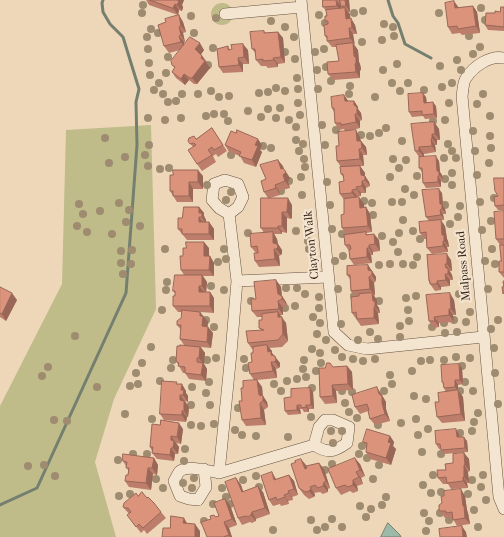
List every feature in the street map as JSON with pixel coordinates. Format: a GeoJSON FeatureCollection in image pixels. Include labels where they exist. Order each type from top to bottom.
{"type":"FeatureCollection","features":[{"type":"Feature","properties":{"kind":"street"},"geometry":{"type":"LineString","coordinates":[[225,14],[302,4]]}},
{"type":"Feature","properties":{"kind":"street","name":"Clayton Walk"},"geometry":{"type":"LineString","coordinates":[[302,4],[334,332],[348,345],[367,348],[483,337]]}},
{"type":"Feature","properties":{"kind":"street","name":"Malpass Road"},"geometry":{"type":"LineString","coordinates":[[504,58],[498,57],[479,65],[465,79],[462,96],[483,337],[499,497],[504,509]]}},
{"type":"Feature","properties":{"kind":"street"},"geometry":{"type":"LineString","coordinates":[[219,473],[237,281],[229,214]]}},
{"type":"Feature","properties":{"kind":"street"},"geometry":{"type":"LineString","coordinates":[[237,281],[328,277]]}},
{"type":"Feature","properties":{"kind":"street"},"geometry":{"type":"LineString","coordinates":[[204,469],[219,473],[314,445]]}},
{"type":"Feature","properties":{"kind":"shaded area"},"geometry":{"type":"Polygon","coordinates":[[[222,3],[230,6],[233,14],[230,22],[222,25],[214,22],[211,14],[214,6],[222,3]]]}},
{"type":"Feature","properties":{"kind":"shaded area"},"geometry":{"type":"Polygon","coordinates":[[[151,125],[156,309],[114,399],[95,462],[116,537],[0,537],[0,406],[62,284],[66,130],[151,125]]]}},
{"type":"Feature","properties":{"kind":"shaded area"},"geometry":{"type":"Polygon","coordinates":[[[388,523],[400,535],[401,537],[381,537],[388,523]]]}},
{"type":"Feature","properties":{"kind":"building"},"geometry":{"type":"Polygon","coordinates":[[[150,0],[177,0],[179,1],[173,8],[150,0]]]}},
{"type":"Feature","properties":{"kind":"building"},"geometry":{"type":"Polygon","coordinates":[[[323,0],[336,0],[337,6],[323,7],[323,0]]]}},
{"type":"Feature","properties":{"kind":"building"},"geometry":{"type":"Polygon","coordinates":[[[340,0],[345,0],[346,6],[341,6],[340,0]]]}},
{"type":"Feature","properties":{"kind":"building"},"geometry":{"type":"Polygon","coordinates":[[[454,1],[455,8],[473,6],[476,26],[458,29],[457,26],[448,27],[445,3],[454,1]]]}},
{"type":"Feature","properties":{"kind":"building"},"geometry":{"type":"Polygon","coordinates":[[[501,7],[504,7],[504,27],[485,25],[486,13],[495,13],[495,11],[500,12],[501,7]]]}},
{"type":"Feature","properties":{"kind":"building"},"geometry":{"type":"Polygon","coordinates":[[[345,8],[346,19],[351,18],[352,28],[349,28],[350,38],[327,41],[324,25],[328,24],[328,21],[325,21],[325,16],[327,16],[326,10],[345,8]]]}},
{"type":"Feature","properties":{"kind":"building"},"geometry":{"type":"Polygon","coordinates":[[[179,15],[181,35],[179,36],[181,42],[164,46],[158,25],[166,22],[165,19],[179,15]]]}},
{"type":"Feature","properties":{"kind":"building"},"geometry":{"type":"Polygon","coordinates":[[[264,31],[264,33],[278,32],[281,57],[273,58],[274,60],[256,60],[255,49],[252,49],[250,32],[264,31]]]}},
{"type":"Feature","properties":{"kind":"building"},"geometry":{"type":"Polygon","coordinates":[[[190,37],[200,43],[195,49],[205,61],[192,78],[184,74],[181,79],[172,72],[175,67],[172,65],[171,61],[190,37]]]}},
{"type":"Feature","properties":{"kind":"building"},"geometry":{"type":"Polygon","coordinates":[[[353,43],[354,56],[356,58],[356,72],[328,74],[327,62],[339,61],[336,45],[353,43]]]}},
{"type":"Feature","properties":{"kind":"building"},"geometry":{"type":"Polygon","coordinates":[[[243,44],[244,57],[238,58],[239,65],[219,67],[217,49],[228,46],[228,50],[232,49],[231,45],[243,44]]]}},
{"type":"Feature","properties":{"kind":"building"},"geometry":{"type":"Polygon","coordinates":[[[423,93],[424,103],[433,102],[434,114],[422,115],[422,111],[409,112],[408,94],[423,93]]]}},
{"type":"Feature","properties":{"kind":"building"},"geometry":{"type":"Polygon","coordinates":[[[344,95],[345,101],[354,101],[354,105],[357,107],[357,114],[355,114],[356,122],[341,125],[341,123],[335,123],[334,108],[332,108],[331,97],[344,95]]]}},
{"type":"Feature","properties":{"kind":"building"},"geometry":{"type":"Polygon","coordinates":[[[434,122],[435,134],[432,134],[432,146],[419,147],[419,151],[415,151],[411,124],[434,122]]]}},
{"type":"Feature","properties":{"kind":"building"},"geometry":{"type":"Polygon","coordinates":[[[212,128],[223,145],[214,150],[212,147],[208,150],[212,155],[197,164],[188,150],[196,145],[194,143],[190,144],[188,141],[189,138],[194,136],[196,139],[212,128]]]}},
{"type":"Feature","properties":{"kind":"building"},"geometry":{"type":"Polygon","coordinates":[[[237,130],[258,139],[255,145],[258,146],[252,160],[239,156],[241,152],[225,145],[231,131],[236,133],[237,130]]]}},
{"type":"Feature","properties":{"kind":"building"},"geometry":{"type":"Polygon","coordinates":[[[356,130],[357,141],[361,141],[362,148],[359,149],[360,159],[337,161],[336,146],[339,146],[338,132],[356,130]]]}},
{"type":"Feature","properties":{"kind":"building"},"geometry":{"type":"Polygon","coordinates":[[[436,156],[437,171],[439,171],[438,182],[423,183],[422,168],[419,168],[419,157],[436,156]]]}},
{"type":"Feature","properties":{"kind":"building"},"geometry":{"type":"Polygon","coordinates":[[[278,160],[281,169],[283,168],[286,172],[283,175],[285,181],[275,185],[276,188],[264,192],[261,181],[266,179],[260,165],[278,160]]]}},
{"type":"Feature","properties":{"kind":"building"},"geometry":{"type":"Polygon","coordinates":[[[360,166],[361,175],[365,176],[365,180],[362,181],[362,186],[356,187],[357,189],[352,190],[352,193],[340,194],[339,182],[344,181],[340,167],[360,166]]]}},
{"type":"Feature","properties":{"kind":"building"},"geometry":{"type":"Polygon","coordinates":[[[173,170],[198,170],[198,182],[189,182],[189,196],[173,196],[173,191],[170,191],[170,175],[173,175],[173,170]]]}},
{"type":"Feature","properties":{"kind":"building"},"geometry":{"type":"Polygon","coordinates":[[[494,178],[504,178],[504,205],[495,206],[494,197],[498,196],[495,191],[494,178]]]}},
{"type":"Feature","properties":{"kind":"building"},"geometry":{"type":"Polygon","coordinates":[[[439,189],[440,204],[442,204],[442,209],[440,210],[441,215],[426,217],[422,190],[439,189]]]}},
{"type":"Feature","properties":{"kind":"building"},"geometry":{"type":"Polygon","coordinates":[[[359,197],[360,208],[366,207],[368,226],[342,228],[341,215],[344,214],[344,199],[359,197]]]}},
{"type":"Feature","properties":{"kind":"building"},"geometry":{"type":"Polygon","coordinates":[[[261,198],[288,198],[287,212],[282,212],[282,226],[278,226],[278,228],[261,228],[261,198]]]}},
{"type":"Feature","properties":{"kind":"building"},"geometry":{"type":"Polygon","coordinates":[[[184,207],[199,207],[199,213],[202,213],[202,217],[199,217],[199,222],[209,222],[209,234],[182,234],[182,229],[178,229],[178,218],[182,218],[184,207]]]}},
{"type":"Feature","properties":{"kind":"building"},"geometry":{"type":"Polygon","coordinates":[[[504,211],[504,239],[496,239],[494,212],[504,211]]]}},
{"type":"Feature","properties":{"kind":"building"},"geometry":{"type":"Polygon","coordinates":[[[441,220],[442,235],[444,235],[443,246],[427,248],[426,232],[420,233],[419,222],[441,220]]]}},
{"type":"Feature","properties":{"kind":"building"},"geometry":{"type":"Polygon","coordinates":[[[273,232],[273,243],[277,244],[278,247],[274,249],[275,259],[255,261],[254,253],[258,253],[258,251],[257,246],[251,247],[250,234],[273,232]]]}},
{"type":"Feature","properties":{"kind":"building"},"geometry":{"type":"Polygon","coordinates":[[[366,232],[366,235],[374,234],[375,244],[369,245],[369,248],[367,248],[367,257],[350,259],[350,245],[345,245],[344,235],[366,232]]]}},
{"type":"Feature","properties":{"kind":"building"},"geometry":{"type":"Polygon","coordinates":[[[186,242],[204,242],[204,256],[210,256],[209,270],[181,270],[180,256],[183,256],[183,248],[186,248],[186,242]]]}},
{"type":"Feature","properties":{"kind":"building"},"geometry":{"type":"Polygon","coordinates":[[[500,245],[504,245],[504,272],[499,272],[499,261],[501,261],[500,245]]]}},
{"type":"Feature","properties":{"kind":"building"},"geometry":{"type":"Polygon","coordinates":[[[447,254],[447,264],[445,264],[446,268],[448,268],[448,274],[445,274],[446,280],[437,281],[437,284],[430,284],[427,255],[447,254]]]}},
{"type":"Feature","properties":{"kind":"building"},"geometry":{"type":"Polygon","coordinates":[[[368,265],[368,270],[372,271],[372,275],[369,277],[370,289],[351,291],[350,275],[347,275],[347,266],[368,265]]]}},
{"type":"Feature","properties":{"kind":"building"},"geometry":{"type":"Polygon","coordinates":[[[175,275],[202,275],[202,286],[199,286],[199,292],[210,292],[210,306],[173,306],[173,296],[175,296],[175,291],[173,291],[175,275]]]}},
{"type":"Feature","properties":{"kind":"building"},"geometry":{"type":"Polygon","coordinates":[[[276,280],[278,294],[282,296],[282,299],[278,301],[279,309],[252,311],[251,299],[256,299],[254,282],[276,280]]]}},
{"type":"Feature","properties":{"kind":"building"},"geometry":{"type":"Polygon","coordinates":[[[504,286],[504,293],[503,294],[502,287],[504,286]]]}},
{"type":"Feature","properties":{"kind":"building"},"geometry":{"type":"Polygon","coordinates":[[[0,287],[12,293],[2,314],[0,313],[0,287]]]}},
{"type":"Feature","properties":{"kind":"building"},"geometry":{"type":"Polygon","coordinates":[[[372,293],[373,301],[375,301],[374,318],[357,319],[356,312],[352,313],[351,297],[359,296],[359,294],[372,293]]]}},
{"type":"Feature","properties":{"kind":"building"},"geometry":{"type":"Polygon","coordinates":[[[450,293],[451,309],[449,309],[449,315],[434,317],[435,321],[429,321],[426,295],[450,293]]]}},
{"type":"Feature","properties":{"kind":"building"},"geometry":{"type":"Polygon","coordinates":[[[182,310],[200,312],[200,316],[203,316],[202,326],[208,327],[207,342],[180,339],[181,325],[177,325],[177,321],[181,318],[182,310]]]}},
{"type":"Feature","properties":{"kind":"building"},"geometry":{"type":"Polygon","coordinates":[[[278,312],[278,317],[282,317],[283,334],[278,340],[248,343],[246,331],[264,330],[259,328],[259,320],[262,320],[262,314],[278,312]]]}},
{"type":"Feature","properties":{"kind":"building"},"geometry":{"type":"Polygon","coordinates":[[[267,345],[268,352],[271,351],[271,355],[275,356],[276,360],[271,362],[273,371],[250,374],[248,363],[252,362],[251,353],[253,353],[253,347],[267,345]]]}},
{"type":"Feature","properties":{"kind":"building"},"geometry":{"type":"Polygon","coordinates":[[[177,346],[200,347],[197,362],[203,363],[201,375],[185,373],[185,367],[178,366],[179,363],[176,361],[177,346]]]}},
{"type":"Feature","properties":{"kind":"building"},"geometry":{"type":"Polygon","coordinates":[[[327,363],[330,363],[333,367],[347,366],[348,384],[332,385],[333,396],[320,397],[319,368],[325,368],[327,363]]]}},
{"type":"Feature","properties":{"kind":"building"},"geometry":{"type":"Polygon","coordinates":[[[459,364],[460,380],[455,380],[455,387],[444,388],[442,382],[441,365],[459,364]]]}},
{"type":"Feature","properties":{"kind":"building"},"geometry":{"type":"Polygon","coordinates":[[[257,380],[259,395],[263,396],[263,401],[260,403],[261,418],[242,420],[239,401],[242,401],[241,388],[243,388],[243,381],[257,380]]]}},
{"type":"Feature","properties":{"kind":"building"},"geometry":{"type":"Polygon","coordinates":[[[162,381],[177,382],[176,384],[182,384],[181,390],[184,390],[183,395],[180,395],[180,400],[184,401],[184,411],[182,411],[182,415],[160,414],[162,381]]]}},
{"type":"Feature","properties":{"kind":"building"},"geometry":{"type":"Polygon","coordinates":[[[377,387],[379,394],[382,396],[385,414],[370,419],[367,404],[355,407],[352,395],[377,387]]]}},
{"type":"Feature","properties":{"kind":"building"},"geometry":{"type":"Polygon","coordinates":[[[310,388],[311,405],[306,405],[306,407],[301,408],[301,405],[297,405],[297,410],[285,411],[284,398],[291,397],[291,389],[310,388]]]}},
{"type":"Feature","properties":{"kind":"building"},"geometry":{"type":"Polygon","coordinates":[[[458,390],[461,414],[437,417],[435,402],[439,402],[438,393],[458,390]]]}},
{"type":"Feature","properties":{"kind":"building"},"geometry":{"type":"Polygon","coordinates":[[[161,420],[179,423],[177,437],[171,436],[171,440],[174,441],[170,455],[152,453],[153,447],[150,447],[152,424],[160,425],[161,420]]]}},
{"type":"Feature","properties":{"kind":"building"},"geometry":{"type":"Polygon","coordinates":[[[367,429],[390,436],[388,442],[391,443],[386,458],[366,452],[367,443],[363,442],[367,429]]]}},
{"type":"Feature","properties":{"kind":"building"},"geometry":{"type":"Polygon","coordinates":[[[456,429],[457,437],[464,437],[465,448],[441,450],[440,444],[436,444],[435,431],[456,429]]]}},
{"type":"Feature","properties":{"kind":"building"},"geometry":{"type":"Polygon","coordinates":[[[464,453],[465,465],[463,481],[447,483],[446,477],[438,478],[437,470],[446,470],[445,464],[453,463],[453,454],[464,453]]]}},
{"type":"Feature","properties":{"kind":"building"},"geometry":{"type":"Polygon","coordinates":[[[123,454],[154,458],[152,468],[148,468],[146,483],[125,481],[129,468],[126,468],[127,462],[123,461],[123,454]]]}},
{"type":"Feature","properties":{"kind":"building"},"geometry":{"type":"Polygon","coordinates":[[[355,458],[360,470],[356,472],[359,477],[353,480],[353,485],[348,487],[345,485],[336,488],[328,469],[355,458]]]}},
{"type":"Feature","properties":{"kind":"building"},"geometry":{"type":"Polygon","coordinates":[[[301,459],[305,469],[307,468],[306,466],[319,463],[326,481],[324,482],[323,486],[318,488],[315,485],[310,487],[311,489],[309,491],[305,492],[299,488],[291,464],[301,459]]]}},
{"type":"Feature","properties":{"kind":"building"},"geometry":{"type":"Polygon","coordinates":[[[272,472],[274,480],[289,475],[294,489],[288,491],[289,493],[284,495],[285,497],[277,500],[276,497],[269,500],[261,476],[272,472]]]}},
{"type":"Feature","properties":{"kind":"building"},"geometry":{"type":"Polygon","coordinates":[[[236,478],[242,492],[258,486],[265,508],[252,512],[248,517],[238,518],[225,482],[236,478]]]}},
{"type":"Feature","properties":{"kind":"building"},"geometry":{"type":"Polygon","coordinates":[[[461,489],[465,518],[453,520],[452,512],[446,513],[446,511],[439,510],[439,505],[442,503],[441,496],[444,496],[444,491],[461,489]]]}},
{"type":"Feature","properties":{"kind":"building"},"geometry":{"type":"Polygon","coordinates":[[[142,492],[161,512],[143,528],[139,524],[136,527],[127,515],[131,512],[128,508],[123,507],[124,503],[136,493],[138,496],[142,492]]]}},
{"type":"Feature","properties":{"kind":"building"},"geometry":{"type":"Polygon","coordinates":[[[225,499],[232,519],[224,522],[229,535],[223,537],[207,537],[201,522],[211,519],[210,516],[219,516],[214,503],[225,499]]]}},
{"type":"Feature","properties":{"kind":"building"},"geometry":{"type":"Polygon","coordinates":[[[171,516],[184,518],[183,523],[195,524],[195,537],[162,537],[163,528],[170,528],[171,516]]]}},
{"type":"Feature","properties":{"kind":"building"},"geometry":{"type":"Polygon","coordinates":[[[462,526],[463,537],[440,537],[439,529],[462,526]]]}},
{"type":"Feature","properties":{"kind":"waterway"},"geometry":{"type":"LineString","coordinates":[[0,505],[37,488],[126,293],[137,145],[136,102],[139,89],[123,37],[110,24],[103,12],[103,0]]}},
{"type":"Feature","properties":{"kind":"waterway"},"geometry":{"type":"LineString","coordinates":[[388,0],[405,44],[431,58]]}}]}
